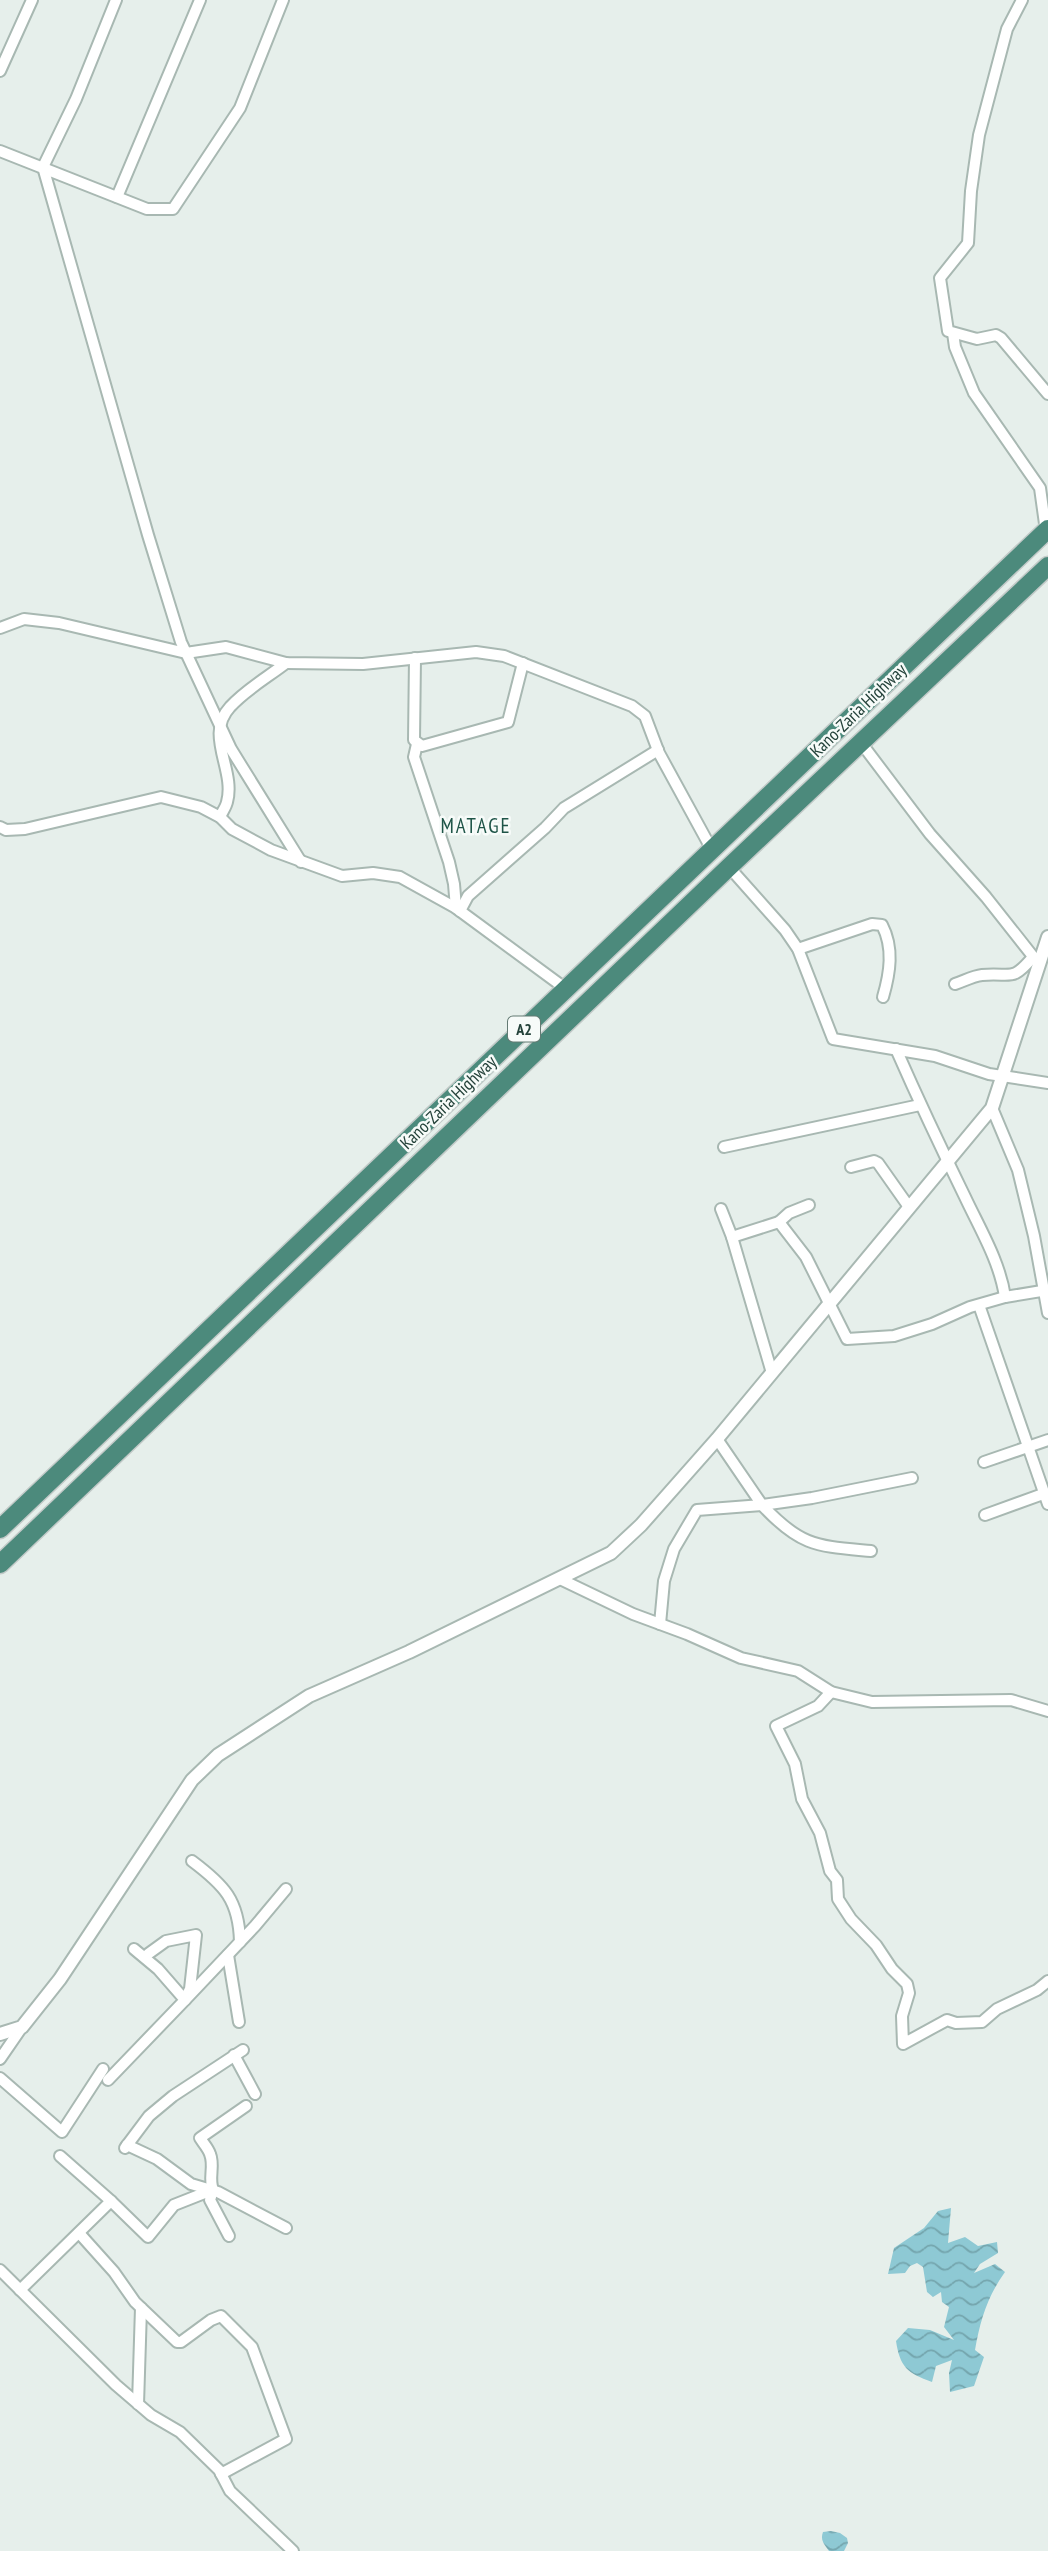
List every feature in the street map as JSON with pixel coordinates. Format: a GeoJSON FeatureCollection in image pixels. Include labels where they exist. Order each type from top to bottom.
{"type":"FeatureCollection","features":[{"type":"Feature","properties":{"kind":"highway","name":"Kano-Zaria Highway"},"geometry":{"type":"LineString","coordinates":[[0,1530],[1047,530]]}},
{"type":"Feature","properties":{"kind":"highway","name":"Kano-Zaria Highway"},"geometry":{"type":"LineString","coordinates":[[0,1564],[729,867],[862,744],[1006,603],[1048,566]]}},
{"type":"Feature","properties":{"kind":"highway"},"geometry":{"type":"LineString","coordinates":[[989,585],[1006,603]]}},
{"type":"Feature","properties":{"kind":"street"},"geometry":{"type":"LineString","coordinates":[[0,71],[32,0]]}},
{"type":"Feature","properties":{"kind":"street"},"geometry":{"type":"LineString","coordinates":[[116,0],[76,99],[43,167],[148,535],[186,653],[231,749],[302,862]]}},
{"type":"Feature","properties":{"kind":"street"},"geometry":{"type":"LineString","coordinates":[[117,197],[200,0]]}},
{"type":"Feature","properties":{"kind":"street"},"geometry":{"type":"LineString","coordinates":[[0,151],[147,209],[173,209],[240,108],[283,0]]}},
{"type":"Feature","properties":{"kind":"street"},"geometry":{"type":"LineString","coordinates":[[1022,0],[1007,29],[979,135],[971,191],[968,243],[940,278],[948,331],[977,339],[996,335],[1001,338],[1048,394]]}},
{"type":"Feature","properties":{"kind":"street"},"geometry":{"type":"LineString","coordinates":[[953,333],[955,347],[974,393],[1040,488],[1047,530]]}},
{"type":"Feature","properties":{"kind":"street"},"geometry":{"type":"LineString","coordinates":[[0,628],[24,618],[186,653],[226,647],[286,663],[363,664],[476,652],[504,656],[632,706],[645,716],[658,750],[712,850]]}},
{"type":"Feature","properties":{"kind":"street"},"geometry":{"type":"LineString","coordinates":[[415,658],[414,740],[422,746],[508,722],[523,663]]}},
{"type":"Feature","properties":{"kind":"street"},"geometry":{"type":"LineString","coordinates":[[220,817],[229,790],[219,724],[229,707],[286,663]]}},
{"type":"Feature","properties":{"kind":"street"},"geometry":{"type":"LineString","coordinates":[[417,744],[414,757],[449,862],[458,909]]}},
{"type":"Feature","properties":{"kind":"street"},"geometry":{"type":"LineString","coordinates":[[862,744],[930,834],[986,897],[1036,960]]}},
{"type":"Feature","properties":{"kind":"street"},"geometry":{"type":"LineString","coordinates":[[458,909],[468,896],[564,808],[658,750]]}},
{"type":"Feature","properties":{"kind":"street"},"geometry":{"type":"LineString","coordinates":[[0,827],[6,830],[25,829],[161,797],[180,800],[220,817],[232,829],[271,850],[302,862],[342,876],[373,873],[400,877],[458,909],[566,989]]}},
{"type":"Feature","properties":{"kind":"street"},"geometry":{"type":"LineString","coordinates":[[729,867],[785,930],[798,950],[833,1039],[935,1056],[989,1074],[1048,1083]]}},
{"type":"Feature","properties":{"kind":"street"},"geometry":{"type":"LineString","coordinates":[[798,950],[872,924],[882,925],[890,959],[883,997]]}},
{"type":"Feature","properties":{"kind":"street"},"geometry":{"type":"LineString","coordinates":[[0,2059],[60,1979],[192,1780],[218,1755],[309,1696],[409,1652],[611,1553],[642,1525],[717,1439],[992,1108],[1036,960],[1048,937]]}},
{"type":"Feature","properties":{"kind":"street"},"geometry":{"type":"LineString","coordinates":[[955,984],[979,975],[1008,976],[1020,972],[1036,960]]}},
{"type":"Feature","properties":{"kind":"street"},"geometry":{"type":"LineString","coordinates":[[896,1049],[988,1247],[1005,1297]]}},
{"type":"Feature","properties":{"kind":"street"},"geometry":{"type":"LineString","coordinates":[[724,1147],[920,1105]]}},
{"type":"Feature","properties":{"kind":"street"},"geometry":{"type":"LineString","coordinates":[[992,1108],[1018,1170],[1046,1290],[1048,1313]]}},
{"type":"Feature","properties":{"kind":"street"},"geometry":{"type":"LineString","coordinates":[[851,1167],[874,1161],[878,1163],[909,1207]]}},
{"type":"Feature","properties":{"kind":"street"},"geometry":{"type":"LineString","coordinates":[[732,1237],[779,1222],[789,1213],[809,1205]]}},
{"type":"Feature","properties":{"kind":"street"},"geometry":{"type":"LineString","coordinates":[[721,1209],[732,1237],[772,1373]]}},
{"type":"Feature","properties":{"kind":"street"},"geometry":{"type":"LineString","coordinates":[[779,1222],[806,1257],[847,1339],[894,1336],[1005,1297],[1046,1290]]}},
{"type":"Feature","properties":{"kind":"street"},"geometry":{"type":"LineString","coordinates":[[979,1305],[1046,1499],[985,1515]]}},
{"type":"Feature","properties":{"kind":"street"},"geometry":{"type":"LineString","coordinates":[[717,1439],[762,1505],[783,1528],[800,1538],[824,1546],[871,1551]]}},
{"type":"Feature","properties":{"kind":"street"},"geometry":{"type":"LineString","coordinates":[[984,1461],[1048,1440]]}},
{"type":"Feature","properties":{"kind":"street"},"geometry":{"type":"LineString","coordinates":[[660,1623],[664,1581],[674,1549],[697,1510],[812,1498],[912,1478]]}},
{"type":"Feature","properties":{"kind":"street"},"geometry":{"type":"LineString","coordinates":[[559,1579],[633,1614],[741,1658],[798,1671],[831,1692],[872,1702],[1011,1700],[1048,1711]]}},
{"type":"Feature","properties":{"kind":"street"},"geometry":{"type":"LineString","coordinates":[[831,1692],[818,1706],[776,1726],[795,1763],[802,1798],[820,1833],[830,1871],[837,1880],[838,1899],[851,1919],[907,1984],[909,1993],[902,2016],[903,2044],[947,2020],[956,2024],[982,2022],[997,2009],[1037,1990],[1048,1981]]}},
{"type":"Feature","properties":{"kind":"street"},"geometry":{"type":"LineString","coordinates":[[192,1861],[219,1881],[230,1898],[240,1927],[240,1942]]}},
{"type":"Feature","properties":{"kind":"street"},"geometry":{"type":"LineString","coordinates":[[0,2078],[62,2132],[105,2074],[185,2000],[286,1889]]}},
{"type":"Feature","properties":{"kind":"street"},"geometry":{"type":"LineString","coordinates":[[148,1954],[166,1941],[196,1935],[190,1989],[185,2000]]}},
{"type":"Feature","properties":{"kind":"street"},"geometry":{"type":"LineString","coordinates":[[134,1949],[158,1969],[185,2000]]}},
{"type":"Feature","properties":{"kind":"street"},"geometry":{"type":"LineString","coordinates":[[228,1955],[239,2022]]}},
{"type":"Feature","properties":{"kind":"street"},"geometry":{"type":"LineString","coordinates":[[0,2034],[22,2027]]}},
{"type":"Feature","properties":{"kind":"street"},"geometry":{"type":"LineString","coordinates":[[255,2094],[239,2053],[173,2096],[149,2116],[125,2147],[157,2159],[191,2184],[213,2190],[286,2228]]}},
{"type":"Feature","properties":{"kind":"street"},"geometry":{"type":"LineString","coordinates":[[229,2236],[210,2200],[213,2190],[210,2182],[210,2154],[200,2138],[246,2106]]}},
{"type":"Feature","properties":{"kind":"street"},"geometry":{"type":"LineString","coordinates":[[60,2156],[148,2237],[174,2205],[213,2190]]}},
{"type":"Feature","properties":{"kind":"street"},"geometry":{"type":"LineString","coordinates":[[20,2290],[111,2201]]}},
{"type":"Feature","properties":{"kind":"street"},"geometry":{"type":"LineString","coordinates":[[79,2233],[114,2272],[141,2308],[177,2342],[181,2342],[211,2319],[221,2316],[252,2347],[286,2439],[221,2474]]}},
{"type":"Feature","properties":{"kind":"street"},"geometry":{"type":"LineString","coordinates":[[0,2270],[138,2404],[161,2422],[180,2432],[221,2474],[230,2491],[293,2551]]}},
{"type":"Feature","properties":{"kind":"street"},"geometry":{"type":"LineString","coordinates":[[138,2404],[141,2308]]}},
{"type":"Feature","properties":{"kind":"water"},"geometry":{"type":"Polygon","coordinates":[[[951,2208],[948,2243],[965,2237],[978,2246],[997,2242],[998,2253],[980,2264],[974,2273],[995,2264],[1005,2272],[993,2291],[982,2319],[975,2350],[984,2357],[974,2386],[950,2392],[949,2373],[952,2360],[936,2366],[932,2382],[906,2368],[896,2341],[908,2328],[930,2330],[954,2340],[944,2327],[949,2307],[942,2302],[941,2292],[933,2297],[927,2292],[923,2267],[917,2263],[910,2266],[905,2273],[888,2274],[894,2248],[924,2228],[938,2211],[951,2208]]]}},
{"type":"Feature","properties":{"kind":"water"},"geometry":{"type":"Polygon","coordinates":[[[831,2531],[847,2538],[844,2551],[829,2551],[822,2535],[823,2532],[831,2531]]]}},
{"type":"Feature","properties":{"kind":"district","name":"MATAGE"},"geometry":{"type":"Point","coordinates":[476,825]}}]}
